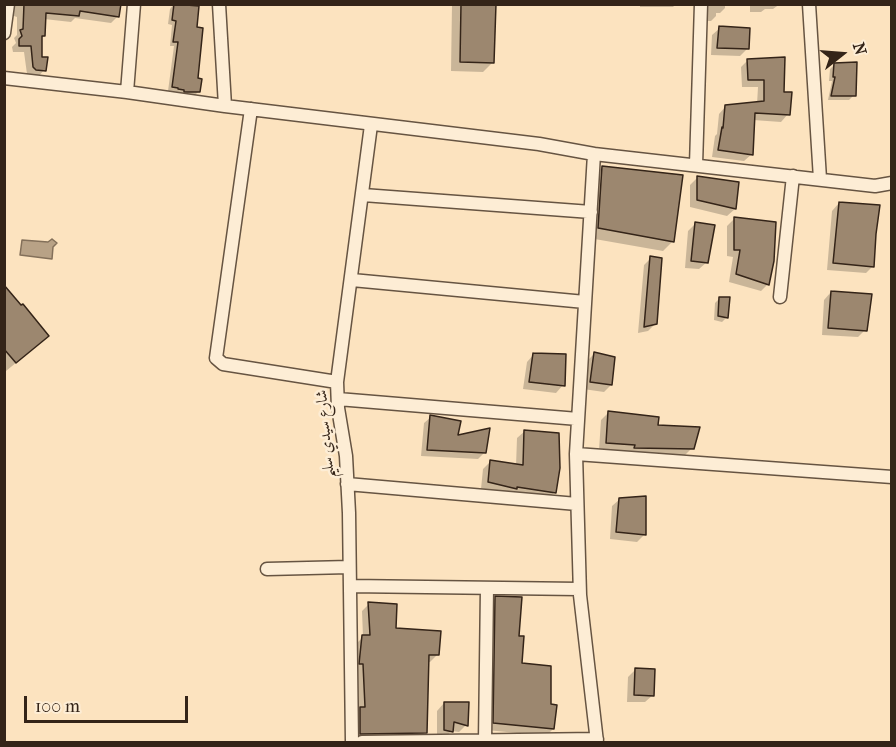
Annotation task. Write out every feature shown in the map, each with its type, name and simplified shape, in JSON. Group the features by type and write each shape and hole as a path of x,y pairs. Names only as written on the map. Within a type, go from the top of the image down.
{"street":[{"path":"4,33 8,4"},
{"path":"127,92 134,4"},
{"path":"219,4 225,106"},
{"path":"696,165 701,4"},
{"path":"809,4 820,179"},
{"path":"4,78 539,144 594,154 875,186 891,183"},
{"path":"251,109 216,358 223,364 337,382"},
{"name":"شارع سيدي سليم","path":"352,742 347,484 337,382 371,124"},
{"path":"362,742 597,741 579,588 576,454 594,154"},
{"path":"780,297 793,176"},
{"path":"363,195 591,212"},
{"path":"352,280 585,302"},
{"path":"338,399 578,419"},
{"path":"576,454 891,477"},
{"path":"347,484 577,504"},
{"path":"267,568 349,567"},
{"path":"350,586 579,588"},
{"path":"485,741 487,588"}],"shaded area":[{"path":"52,239 57,243 53,247 52,259 20,255 22,240 48,242"}],"building":[{"path":"24,4 121,4 119,17 80,11 79,16 46,13 45,36 42,36 42,57 48,57 46,71 36,70 33,67 31,46 19,46 19,39 22,36 20,30 23,29"},
{"path":"174,4 199,6 197,27 203,28 198,78 202,79 200,92 184,92 184,90 172,87 178,42 173,42 176,21 172,20"},
{"path":"461,4 496,4 494,63 460,62"},
{"path":"719,26 750,28 749,49 717,48"},
{"path":"785,57 784,92 792,92 790,115 755,113 753,155 718,150 725,105 764,101 764,80 748,80 747,59"},
{"path":"857,62 856,96 831,96 835,77 833,77 834,63"},
{"path":"602,166 683,175 674,242 598,228"},
{"path":"697,176 739,182 736,209 697,200"},
{"path":"839,202 880,205 874,267 833,263"},
{"path":"734,217 776,222 774,261 769,285 736,274 740,250 734,250"},
{"path":"695,222 715,225 708,263 691,261"},
{"path":"650,256 662,258 657,324 644,327"},
{"path":"4,285 49,336 16,363 4,349"},
{"path":"831,291 872,294 867,331 828,328"},
{"path":"719,297 730,297 728,318 718,316"},
{"path":"594,352 615,357 612,385 590,382"},
{"path":"533,353 566,354 565,386 529,382"},
{"path":"608,411 659,417 658,425 700,427 694,449 634,448 635,445 606,443"},
{"path":"430,415 461,421 458,435 490,428 486,453 427,450"},
{"path":"524,430 559,433 560,468 556,493 517,487 517,489 488,482 490,460 523,465"},
{"path":"646,496 646,535 616,532 619,498"},
{"path":"495,596 522,597 519,636 524,636 522,663 551,666 551,704 557,705 554,729 493,723"},
{"path":"368,602 397,604 396,628 441,631 439,655 429,655 427,733 360,734 360,707 365,707 363,664 359,664 362,635 370,635"},
{"path":"635,668 655,669 654,696 634,695"},
{"path":"444,702 469,702 468,726 454,722 453,732 444,730"}]}
